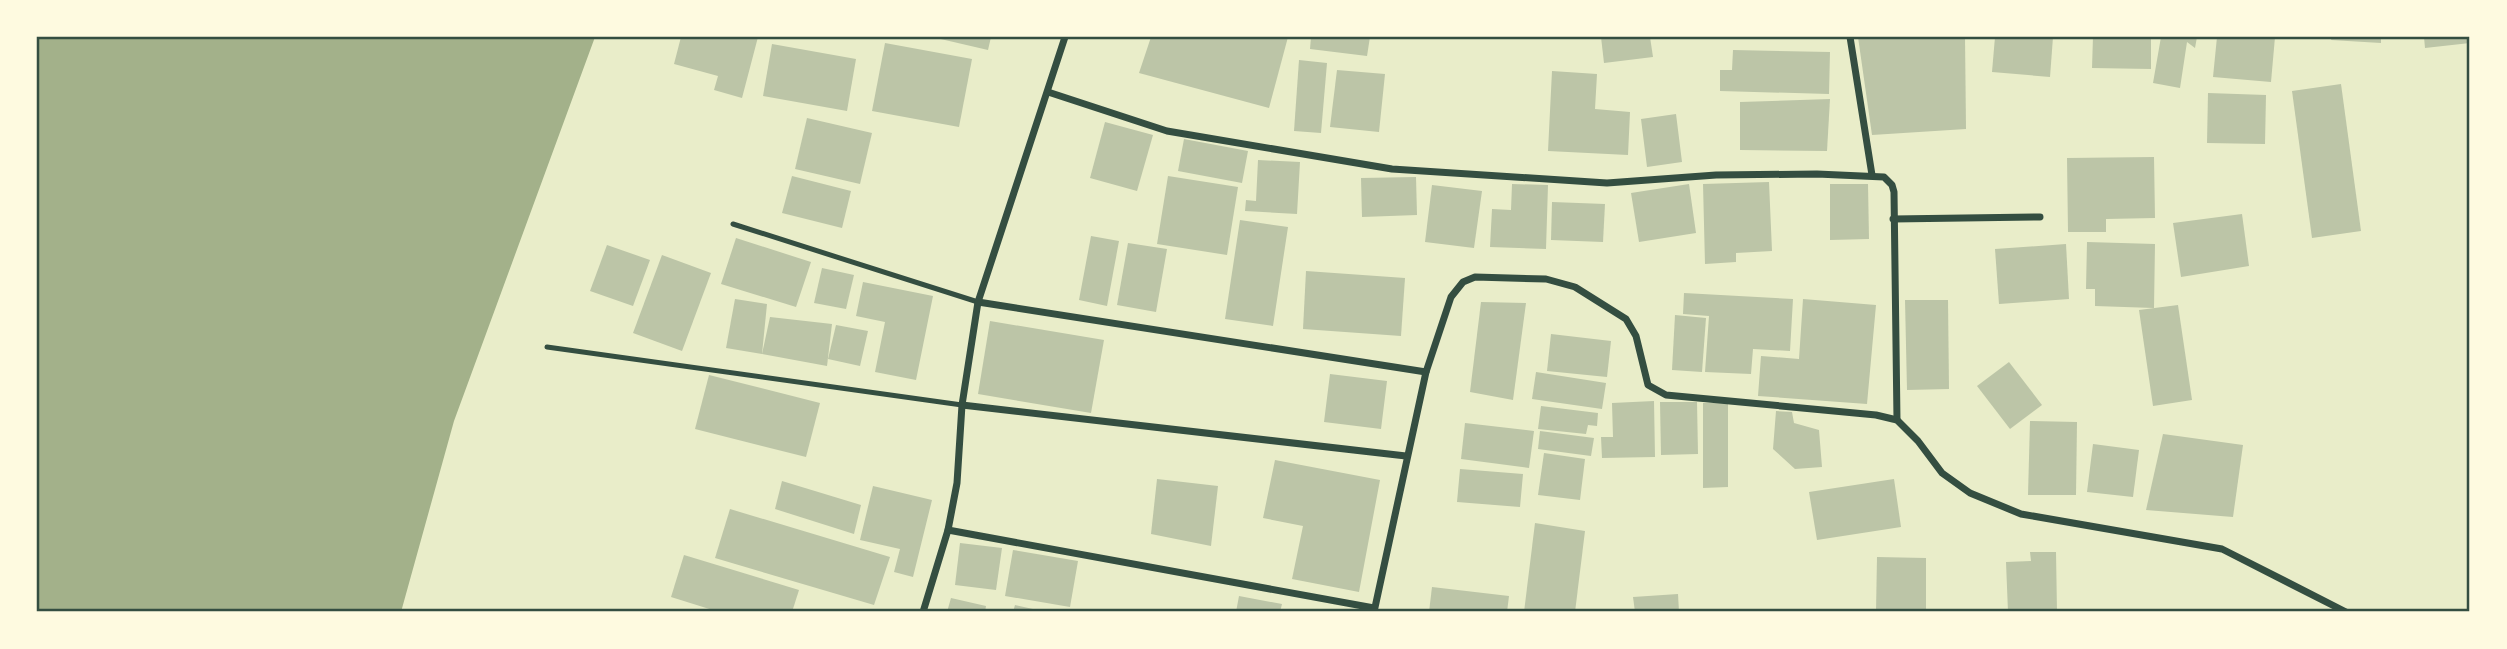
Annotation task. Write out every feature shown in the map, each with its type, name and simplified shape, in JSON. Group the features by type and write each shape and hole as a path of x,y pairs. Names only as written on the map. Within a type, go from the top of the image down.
{"street":[{"path":"923,612 948,530 957,483 962,405 978,302 1065,37"},
{"path":"1850,37 1872,175"},
{"path":"1048,92 1167,131 1392,169 1607,183 1716,175 1884,177 1892,185 1894,192 1898,420"},
{"path":"1893,219 2040,217"},
{"path":"948,530 1374,610 1426,372 1451,297 1463,282 1475,277 1546,279 1575,287 1626,319 1636,336 1648,385 1666,395 1875,415 1898,420 1942,473 1970,493 2021,514 2222,549 2346,612"},
{"path":"978,302 1426,372"},
{"path":"962,405 1406,456"}],"lane":[{"path":"733,224 978,302"},
{"path":"547,347 962,405"}],"shaded area":[{"path":"37,37 595,37 454,421 401,612 37,612"}],"building":[{"path":"681,37 758,37 742,98 714,90 718,76 674,64"},
{"path":"932,37 991,37 988,50"},
{"path":"1151,37 1288,37 1269,108 1139,73"},
{"path":"1311,37 1370,37 1367,56 1310,49"},
{"path":"1601,37 1650,37 1653,57 1604,63"},
{"path":"1858,37 1965,37 1966,129 1872,135"},
{"path":"1995,37 2053,37 2050,77 1992,72"},
{"path":"2093,37 2151,37 2151,69 2092,68"},
{"path":"2161,37 2197,37 2195,48 2187,42 2180,88 2153,83"},
{"path":"2217,37 2275,37 2271,82 2213,77"},
{"path":"2332,37 2381,37 2381,43 2331,40"},
{"path":"2424,37 2470,37 2470,43 2425,48"},
{"path":"885,43 972,59 959,127 872,111"},
{"path":"772,44 856,59 847,111 763,96"},
{"path":"1733,50 1830,52 1829,94 1720,91 1720,70 1732,70"},
{"path":"1299,60 1327,63 1321,133 1294,131"},
{"path":"1337,70 1385,74 1379,132 1330,127"},
{"path":"1552,71 1597,74 1595,109 1630,112 1628,155 1548,151"},
{"path":"2341,84 2361,231 2312,238 2292,91"},
{"path":"2208,93 2266,95 2265,144 2207,143"},
{"path":"1830,99 1827,151 1740,150 1740,102"},
{"path":"1676,114 1682,162 1647,167 1641,119"},
{"path":"807,118 872,133 860,184 795,169"},
{"path":"1105,122 1153,135 1137,191 1090,178"},
{"path":"1184,139 1248,151 1242,183 1178,171"},
{"path":"2154,157 2155,218 2106,219 2106,232 2068,232 2067,158"},
{"path":"1258,160 1300,162 1297,214 1245,211 1246,200 1256,201"},
{"path":"792,176 851,191 842,228 782,213"},
{"path":"1168,176 1238,187 1227,255 1157,244"},
{"path":"1416,177 1417,215 1362,217 1361,178"},
{"path":"1769,182 1772,251 1736,253 1736,262 1705,264 1703,184"},
{"path":"1512,184 1548,185 1546,249 1490,247 1492,209 1511,210"},
{"path":"1689,184 1696,233 1639,242 1631,193"},
{"path":"1830,184 1868,184 1869,239 1830,240"},
{"path":"1432,185 1482,191 1474,248 1425,242"},
{"path":"1552,202 1605,204 1603,242 1551,240"},
{"path":"2242,214 2249,266 2181,277 2173,223"},
{"path":"1240,220 1288,227 1273,326 1225,319"},
{"path":"1091,236 1119,241 1107,306 1079,300"},
{"path":"736,238 811,262 796,307 721,284"},
{"path":"2087,242 2155,244 2154,308 2095,306 2095,289 2086,289"},
{"path":"1128,243 1167,249 1156,312 1117,305"},
{"path":"2066,244 2069,299 1999,304 1995,249"},
{"path":"607,245 650,260 633,306 590,291"},
{"path":"662,255 711,273 682,351 633,333"},
{"path":"822,268 854,275 846,309 814,303"},
{"path":"1306,271 1405,278 1401,336 1303,329"},
{"path":"863,282 933,296 916,380 875,372 885,322 856,316"},
{"path":"1684,293 1793,299 1790,351 1753,349 1751,374 1705,372 1709,316 1683,314"},
{"path":"735,299 767,304 762,354 726,348"},
{"path":"1803,299 1876,305 1867,404 1758,396 1761,356 1799,359"},
{"path":"1905,300 1948,300 1949,389 1907,390"},
{"path":"1481,302 1526,303 1513,400 1470,392"},
{"path":"2178,305 2192,400 2153,406 2139,310"},
{"path":"1675,315 1706,318 1702,372 1672,370"},
{"path":"770,317 832,324 827,366 762,354"},
{"path":"990,321 1104,340 1091,413 978,394"},
{"path":"836,325 868,331 860,366 828,359"},
{"path":"1551,334 1611,341 1607,377 1547,371"},
{"path":"2009,362 2042,405 2010,429 1977,386"},
{"path":"1536,372 1606,383 1602,409 1532,399"},
{"path":"1330,374 1387,381 1381,429 1324,422"},
{"path":"709,375 820,403 806,457 695,429"},
{"path":"1654,401 1655,457 1602,458 1601,437 1613,437 1612,403"},
{"path":"1660,402 1697,402 1698,454 1661,455"},
{"path":"1703,403 1728,403 1728,487 1703,488"},
{"path":"1541,406 1598,413 1597,426 1588,425 1586,434 1538,429"},
{"path":"1776,411 1792,412 1794,423 1819,430 1822,467 1795,469 1773,449"},
{"path":"2030,421 2077,422 2076,495 2028,495"},
{"path":"1465,423 1534,431 1529,468 1461,459"},
{"path":"1540,431 1594,438 1591,456 1538,449"},
{"path":"2163,434 2243,445 2233,517 2146,510"},
{"path":"2093,444 2139,450 2133,497 2087,492"},
{"path":"1544,453 1585,459 1580,500 1538,495"},
{"path":"1275,460 1380,480 1359,592 1292,579 1303,526 1263,518"},
{"path":"1460,469 1523,474 1520,507 1457,502"},
{"path":"1157,479 1218,486 1211,546 1151,534"},
{"path":"1894,479 1901,527 1817,540 1809,492"},
{"path":"782,481 861,505 854,534 775,509"},
{"path":"873,486 932,500 913,577 894,572 900,549 860,540"},
{"path":"730,509 890,557 874,605 715,558"},
{"path":"1535,523 1585,531 1575,612 1524,612"},
{"path":"960,543 1002,548 996,590 955,585"},
{"path":"1013,550 1078,561 1070,607 1005,596"},
{"path":"2030,552 2056,552 2057,612 2008,612 2006,562 2031,561"},
{"path":"684,555 799,590 792,612 719,612 671,597"},
{"path":"1877,557 1926,558 1926,612 1876,612"},
{"path":"1432,587 1509,596 1507,612 1429,612"},
{"path":"1678,594 1679,612 1635,612 1633,597"},
{"path":"1239,596 1282,604 1280,612 1236,612"},
{"path":"951,598 986,606 985,612 947,612"},
{"path":"1015,605 1042,611 1042,612 1013,612"}]}
